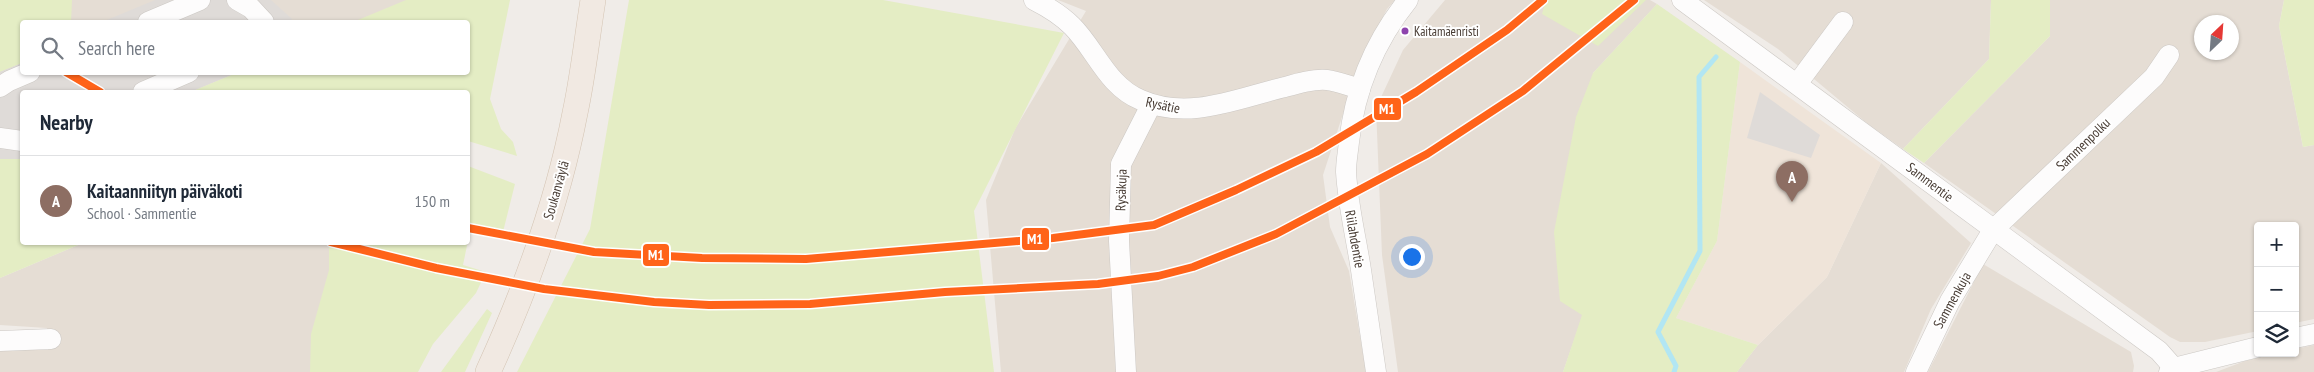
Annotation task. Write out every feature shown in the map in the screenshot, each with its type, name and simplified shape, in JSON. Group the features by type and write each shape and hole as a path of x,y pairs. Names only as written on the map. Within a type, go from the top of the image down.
{"main road":[{"name":"Soukanväylä","path":"488,372 529,275 560,180 576,113 593,0"}],"street":[{"path":"153,20 200,0"},
{"path":"237,0 251,8 262,20"},
{"name":"Rysätie","path":"1034,0 1052,9 1072,26 1102,68 1117,84 1138,100 1151,104 1185,110 1218,105 1308,81 1327,80 1360,89"},
{"name":"Riilahdentie","path":"1376,372 1361,268 1350,218 1346,170 1352,119 1360,89 1374,52 1393,19 1408,0"},
{"name":"Sammentie","path":"1682,0 2158,351 2172,370"},
{"path":"1797,84 1843,22"},
{"name":"Sammenpolku","path":"1993,230 2154,77 2169,55"},
{"path":"0,88 9,81 23,75"},
{"path":"148,90 182,75"},
{"name":"Rysäkuja","path":"1126,372 1120,241 1120,164 1151,104"},
{"path":"0,138 20,141"},
{"name":"Sammenkuja","path":"1916,372 1950,301 1993,230"},
{"path":"2299,337 2314,334"},
{"path":"0,341 22,342 51,339"},
{"path":"2172,370 2254,349"}],"shaded area":[{"path":"0,0 408,0 360,20 20,20 20,75 231,75 195,90 20,90 20,159 0,159"},
{"path":"155,0 271,0 292,19 291,20 107,20"},
{"path":"1058,0 1395,0 1387,9 1361,59 1323,175 1330,227 1349,271 1366,372 1001,372 986,200 1015,129 1086,11"},
{"path":"1445,0 1650,0 1657,4 1593,73 1583,315 1563,372 1398,372 1382,255 1376,108 1403,50"},
{"path":"1704,0 1991,0 1989,59 1903,149 1868,124 1778,49"},
{"path":"2050,0 2284,0 2279,26 2303,147 2314,145 2314,319 2299,322 2299,222 2254,222 2254,332 2205,342 2180,342 2170,337 1924,163 2050,36"},
{"path":"1740,62 1881,163 1827,277 1758,345 1676,318 1717,241"},
{"path":"20,64 20,75 231,75 195,90 20,90 20,159 0,159 0,72"},
{"path":"1760,92 1820,135 1811,158 1747,138"},
{"path":"1881,163 1971,243 1931,309 1904,372 1737,372 1758,345 1827,277"},
{"path":"78,245 347,245 314,372 0,372 0,350 48,350 47,328 0,325 0,278"},
{"path":"1983,264 2131,352 2134,366 2133,372 1928,372"},
{"path":"2314,345 2314,372 2216,372 2261,357 2299,357 2299,348"}],"green space":[{"path":"0,0 72,0 71,20 20,20 20,64 0,72"},
{"path":"406,0 510,0 490,99 501,129 513,142 517,156 470,142 470,90 195,90 231,75 470,75 470,20 358,20"},
{"path":"629,0 883,0 1064,33 974,211 994,372 517,372 590,229"},
{"path":"1546,0 1646,0 1598,46 1542,14"},
{"path":"1991,0 2050,0 2050,36 1924,163 1903,149 1989,59"},
{"path":"2284,0 2314,0 2314,145 2303,147 2279,26"},
{"path":"1657,4 1740,62 1717,241 1676,318 1758,345 1737,372 1563,372 1582,315 1560,301 1554,232 1576,117 1593,73"},
{"path":"0,159 20,159 20,245 78,245 0,278"},
{"path":"470,167 515,184 503,232 491,235 470,231"},
{"path":"329,245 467,245 463,265 486,272 476,293 433,344 418,372 310,372 311,334 329,270"},
{"path":"487,309 492,313 465,372 441,372"}],"waterway":[{"path":"1674,372 1676,366 1658,332 1700,251 1699,77 1716,57"}],"transit line":[{"name":"M1","path":"470,228 594,252 702,258 806,259 1053,238 1154,225 1236,190 1316,152 1416,92 1507,30 1543,0"},
{"name":"M1","path":"343,245 436,268 544,289 654,302 709,305 810,304 945,292 1098,284 1158,276 1193,267 1276,234 1427,154 1523,91 1634,0"},
{"name":"M1","path":"71,75 97,90"}],"place":[{"name":"Kaitamäenristi","path":"1405,31"},
{"name":"Kaitaanniityn päiväkoti","path":"1792,202"}]}
